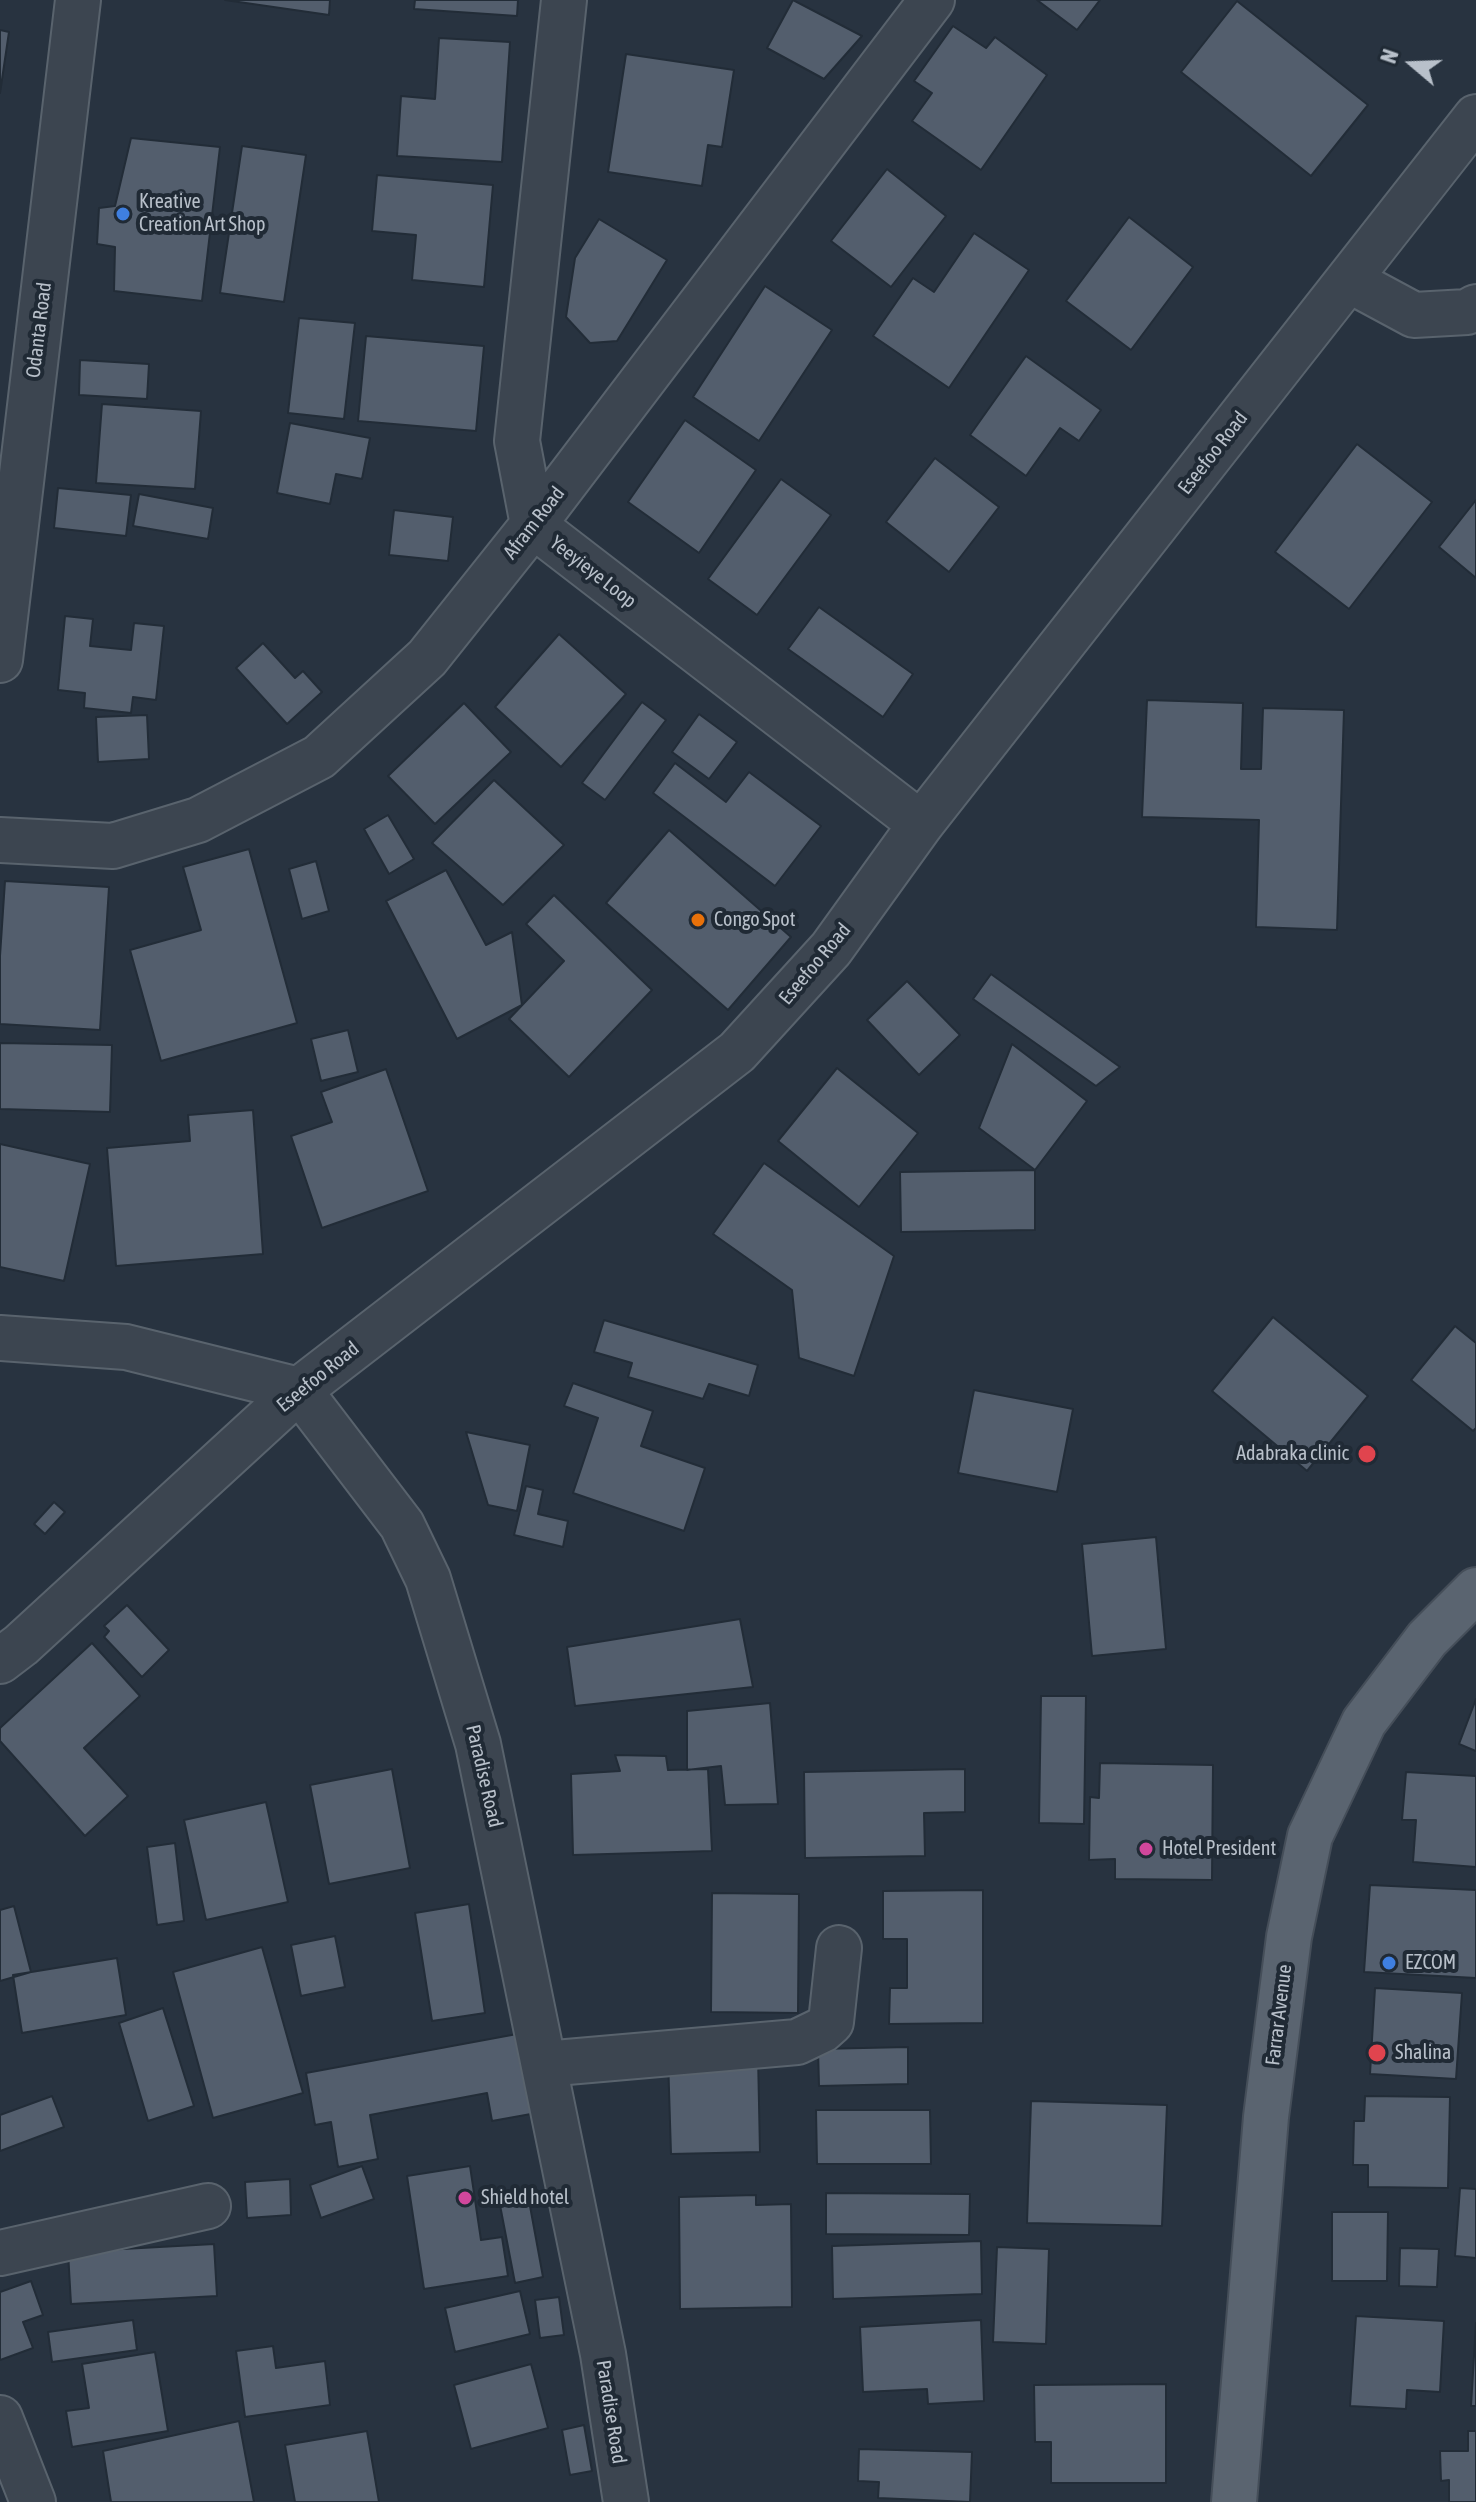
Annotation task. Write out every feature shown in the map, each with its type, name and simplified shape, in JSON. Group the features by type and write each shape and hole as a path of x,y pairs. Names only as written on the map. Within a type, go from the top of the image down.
{"main road":[{"name":"Farrar Avenue","path":"1237,2500 1266,2117 1289,1937 1310,1836 1364,1722 1427,1639 1476,1590"}],"street":[{"name":"Odanta Road","path":"0,660 78,0"},
{"name":"Yeeyieye Loop","path":"564,0 517,441 533,525 921,824"},
{"name":"Afram Road","path":"0,840 113,846 198,820 319,757 427,658 533,525 932,0"},
{"name":"Eseefoo Road","path":"0,1661 299,1390 737,1052 831,949 921,824 1476,117"},
{"path":"1349,280 1414,315 1467,312 1476,307"},
{"path":"0,1338 126,1347 299,1390"},
{"name":"Paradise Road","path":"299,1390 402,1525 428,1579 478,1744 603,2354 626,2502"},
{"path":"544,2064 797,2042 831,2022 839,1948"},
{"path":"0,2253 208,2206"},
{"path":"0,2418 33,2502"}],"building":[{"path":"225,0 330,0 329,15"},
{"path":"415,0 518,0 517,16 414,9"},
{"path":"793,0 862,36 824,79 767,48"},
{"path":"1037,0 1100,0 1077,30"},
{"path":"1237,1 1368,105 1311,176 1181,72"},
{"path":"953,26 986,48 995,37 1047,75 981,170 912,121 932,93 914,81"},
{"path":"0,30 9,32 0,93"},
{"path":"439,38 510,42 502,162 397,156 401,96 435,99"},
{"path":"626,54 734,70 722,147 708,145 702,186 608,172"},
{"path":"131,138 220,147 202,301 114,291 115,247 97,244 99,208 115,206"},
{"path":"242,146 306,155 284,302 220,293"},
{"path":"887,169 946,216 891,287 831,241"},
{"path":"377,175 493,185 484,287 412,280 416,235 372,231"},
{"path":"1129,217 1193,267 1131,350 1066,301"},
{"path":"599,219 667,260 617,341 590,343 566,317 575,258"},
{"path":"974,233 1029,270 949,388 873,336 913,278 934,292"},
{"path":"765,286 832,330 759,441 693,397"},
{"path":"299,318 355,323 344,419 288,413"},
{"path":"366,336 484,346 476,431 358,421"},
{"path":"1026,356 1101,410 1079,441 1060,428 1026,476 970,435"},
{"path":"80,360 149,364 147,399 79,395"},
{"path":"102,404 201,411 195,489 96,483"},
{"path":"685,420 756,470 699,553 628,502"},
{"path":"290,423 370,438 362,479 336,474 330,504 277,493"},
{"path":"1357,444 1432,502 1349,609 1275,552"},
{"path":"935,458 999,507 949,572 886,522"},
{"path":"781,479 831,515 757,615 708,579"},
{"path":"58,488 131,495 126,536 54,528"},
{"path":"139,494 213,508 208,539 133,526"},
{"path":"1476,500 1476,578 1439,547"},
{"path":"394,510 453,517 448,561 389,555"},
{"path":"819,607 913,674 883,717 788,649"},
{"path":"65,616 93,619 90,646 131,650 134,623 164,626 156,700 133,697 131,713 84,708 85,693 58,690"},
{"path":"559,634 626,694 561,767 495,707"},
{"path":"263,643 295,678 303,671 322,692 287,724 236,668"},
{"path":"1147,700 1243,703 1241,769 1261,769 1263,708 1344,710 1337,930 1256,927 1259,820 1142,817"},
{"path":"642,702 666,720 605,800 582,783"},
{"path":"464,703 511,752 435,824 388,776"},
{"path":"699,714 737,742 709,779 672,752"},
{"path":"147,715 149,759 98,762 96,717"},
{"path":"675,763 726,802 749,772 821,826 775,886 653,793"},
{"path":"494,780 564,845 503,905 432,843"},
{"path":"388,815 414,859 389,874 364,829"},
{"name":"Congo Spot","path":"669,830 791,937 728,1010 606,903"},
{"path":"249,849 297,1023 161,1061 130,950 201,930 183,867"},
{"path":"316,861 329,911 302,919 289,869"},
{"path":"446,870 486,945 512,932 522,1005 457,1039 386,901"},
{"path":"5,881 109,887 100,1030 0,1024"},
{"path":"554,895 652,990 569,1077 509,1019 564,961 526,924"},
{"path":"991,974 1120,1067 1096,1086 973,999"},
{"path":"907,981 960,1035 919,1075 867,1020"},
{"path":"348,1030 358,1072 321,1081 311,1039"},
{"path":"0,1043 112,1045 110,1112 0,1109"},
{"path":"1012,1044 1087,1101 1035,1170 979,1128"},
{"path":"837,1068 918,1133 859,1207 778,1141"},
{"path":"386,1069 428,1191 322,1228 291,1136 332,1122 321,1092"},
{"path":"253,1110 263,1254 116,1266 107,1148 190,1141 188,1115"},
{"path":"0,1144 90,1164 64,1281 0,1267"},
{"path":"764,1163 894,1256 854,1376 799,1358 792,1290 713,1234"},
{"path":"1035,1170 1035,1230 901,1232 900,1172"},
{"path":"1273,1317 1368,1396 1307,1471 1212,1391"},
{"path":"604,1320 758,1365 749,1396 709,1384 703,1399 628,1377 632,1363 594,1352"},
{"path":"1455,1326 1476,1343 1476,1428 1473,1431 1411,1380"},
{"path":"573,1383 653,1411 641,1446 705,1468 684,1531 573,1493 598,1418 564,1406"},
{"path":"974,1390 1073,1409 1057,1492 958,1473"},
{"path":"466,1432 530,1445 517,1511 488,1505"},
{"path":"526,1486 543,1490 538,1514 568,1521 563,1547 514,1535"},
{"path":"54,1502 65,1512 45,1534 34,1524"},
{"path":"1156,1537 1166,1649 1092,1656 1082,1544"},
{"path":"127,1605 169,1650 142,1677 104,1637 109,1631 104,1626"},
{"path":"740,1619 753,1687 575,1706 567,1647"},
{"path":"92,1643 140,1696 84,1748 128,1796 85,1836 0,1741 0,1728"},
{"path":"1041,1696 1086,1696 1084,1824 1039,1823"},
{"path":"1476,1699 1476,1751 1459,1744"},
{"path":"770,1703 778,1804 725,1805 721,1766 687,1770 687,1711"},
{"path":"615,1755 666,1756 668,1770 708,1769 712,1851 573,1855 571,1774 620,1771"},
{"path":"1100,1763 1213,1765 1212,1880 1115,1879 1115,1859 1089,1860 1090,1797 1099,1798"},
{"path":"392,1769 410,1868 329,1884 310,1785"},
{"path":"965,1769 965,1812 924,1813 925,1856 805,1858 804,1772"},
{"path":"1406,1772 1476,1776 1476,1867 1413,1862 1416,1820 1402,1820"},
{"path":"266,1802 288,1902 206,1920 184,1820"},
{"path":"175,1843 184,1921 157,1925 147,1847"},
{"path":"1370,1885 1476,1890 1476,1978 1364,1972"},
{"path":"983,1890 983,2023 889,2024 890,1988 907,1988 907,1939 883,1939 883,1891"},
{"path":"712,1893 799,1894 798,2013 711,2012"},
{"path":"469,1904 485,2013 432,2021 415,1913"},
{"path":"14,1906 31,1972 0,1981 0,1910"},
{"path":"335,1936 345,1987 301,1996 291,1945"},
{"path":"262,1947 303,2093 213,2118 173,1972"},
{"path":"117,1958 126,2015 22,2033 13,1975"},
{"path":"1375,1988 1462,1993 1456,2079 1370,2074"},
{"path":"163,2008 194,2106 148,2121 119,2023"},
{"path":"517,2034 531,2114 492,2121 487,2093 370,2115 378,2159 338,2167 331,2122 315,2125 306,2073"},
{"path":"908,2047 908,2084 819,2086 818,2049"},
{"path":"758,2055 760,2152 671,2154 668,2058"},
{"path":"52,2096 64,2127 0,2151 0,2115"},
{"path":"1365,2096 1450,2097 1448,2188 1368,2187 1368,2165 1353,2165 1354,2121 1364,2121"},
{"path":"1031,2101 1167,2105 1162,2226 1027,2223"},
{"path":"816,2110 930,2110 931,2164 817,2164"},
{"path":"362,2166 374,2199 321,2218 310,2185"},
{"path":"470,2166 481,2240 502,2237 508,2276 424,2289 407,2176"},
{"path":"290,2179 291,2215 247,2218 245,2182"},
{"path":"1460,2188 1476,2189 1476,2258 1455,2256"},
{"path":"826,2193 970,2194 969,2235 826,2234"},
{"path":"528,2195 543,2277 515,2283 499,2200"},
{"path":"756,2195 756,2205 791,2204 792,2307 680,2309 679,2197"},
{"path":"1332,2212 1388,2212 1387,2281 1332,2281"},
{"path":"981,2241 982,2294 833,2299 832,2246"},
{"path":"214,2244 217,2296 71,2304 68,2252"},
{"path":"997,2247 1049,2249 1046,2344 993,2342"},
{"path":"1400,2248 1439,2249 1437,2287 1399,2286"},
{"path":"31,2281 43,2315 23,2322 33,2348 0,2360 0,2292"},
{"path":"520,2291 530,2334 455,2352 445,2308"},
{"path":"559,2297 564,2335 540,2338 535,2300"},
{"path":"1356,2316 1444,2321 1440,2392 1407,2390 1406,2409 1350,2406"},
{"path":"133,2320 137,2350 52,2362 48,2332"},
{"path":"981,2320 984,2401 928,2404 927,2389 863,2392 860,2327"},
{"path":"1476,2323 1476,2406 1471,2406"},
{"path":"273,2346 276,2368 325,2361 330,2405 245,2417 236,2351"},
{"path":"155,2352 168,2431 72,2447 66,2411 89,2408 82,2364"},
{"path":"531,2364 548,2428 471,2449 454,2385"},
{"path":"1166,2384 1166,2483 1051,2483 1051,2442 1035,2442 1034,2385"},
{"path":"239,2421 254,2502 111,2502 103,2451"},
{"path":"584,2425 592,2471 570,2475 562,2430"},
{"path":"367,2431 379,2502 295,2502 285,2445"},
{"path":"1468,2431 1476,2431 1476,2502 1449,2502 1449,2480 1441,2481 1440,2451 1468,2451"},
{"path":"859,2449 972,2452 970,2502 878,2498 879,2482 858,2481"}],"place":[{"name":"Kreative Creation Art Shop","path":"123,214"},
{"name":"Congo Spot","path":"698,920"},
{"name":"Adabraka clinic","path":"1367,1454"},
{"name":"Hotel President","path":"1146,1849"},
{"name":"EZCOM","path":"1389,1963"},
{"name":"Shalina","path":"1377,2053"},
{"name":"Shield hotel","path":"465,2198"}]}
